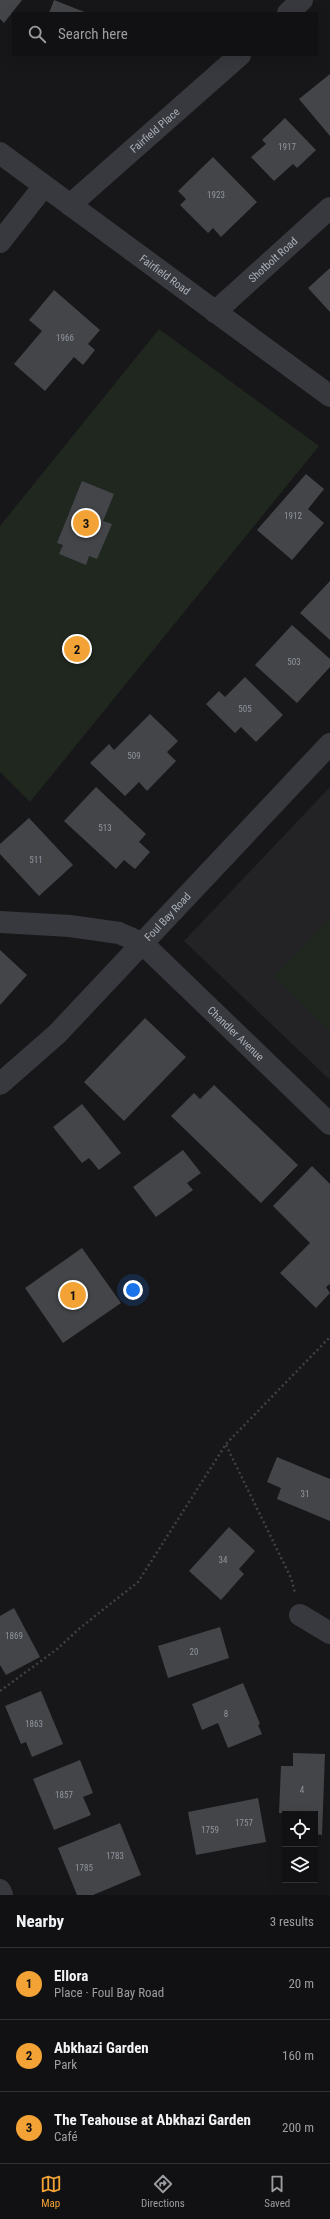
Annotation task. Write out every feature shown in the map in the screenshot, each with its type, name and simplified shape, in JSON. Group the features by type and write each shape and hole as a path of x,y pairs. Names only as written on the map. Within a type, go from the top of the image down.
{"street":[{"path":"289,12 302,0"},
{"name":"Fairfield Place","path":"70,205 239,56"},
{"name":"Fairfield Road","path":"0,153 330,396"},
{"path":"0,242 44,186"},
{"name":"Shotbolt Road","path":"215,312 330,208"},
{"name":"Foul Bay Road","path":"0,1084 57,1034 330,744"},
{"path":"0,922 70,926 119,933 142,943"},
{"name":"Chandler Avenue","path":"142,943 330,1124"},
{"path":"300,1615 330,1633"},
{"path":"0,1890 2,1895"}],"path":[{"path":"0,1691 56,1650 80,1628 138,1582 226,1444 330,1337"},
{"path":"226,1444 291,1578 300,1615"}],"shaded area":[{"path":"159,329 319,446 30,802 0,772 0,526"},
{"path":"330,787 330,1080 184,941"},
{"path":"330,918 330,1031 274,977"}],"building":[{"path":"0,0 22,0 4,23 0,19"},
{"path":"54,0 84,12 49,12"},
{"path":"330,74 330,136 299,99"},
{"path":"285,118 316,150 297,168 293,164 274,181 251,157 266,144 262,140"},
{"path":"213,157 257,202 221,237 213,228 208,233 180,205 186,199 178,191"},
{"path":"330,268 330,312 308,288"},
{"path":"54,290 100,330 88,344 95,350 83,365 74,357 45,391 14,364 42,331 29,320"},
{"path":"306,474 324,489 308,509 324,523 292,560 257,530"},
{"path":"82,481 114,494 103,521 112,524 97,559 89,556 86,565 59,554 63,545 57,543"},
{"path":"330,581 330,640 300,613"},
{"path":"292,625 330,659 330,667 297,703 255,665"},
{"path":"245,677 283,715 256,742 241,727 235,733 206,704 219,691 225,697"},
{"path":"150,714 178,741 167,752 176,761 147,791 139,782 125,796 90,763 109,744 114,750"},
{"path":"96,787 146,834 139,842 150,852 135,869 124,860 116,869 64,821"},
{"path":"29,818 73,865 39,896 0,854 0,844"},
{"path":"0,950 27,975 0,1005"},
{"path":"145,1018 186,1057 124,1121 84,1082"},
{"path":"214,1085 298,1165 261,1203 171,1116 194,1093 200,1099"},
{"path":"82,1104 121,1153 99,1170 89,1158 82,1163 53,1127"},
{"path":"183,1150 201,1173 187,1183 193,1190 156,1217 133,1187"},
{"path":"312,1166 330,1184 330,1284 326,1287 330,1293 316,1308 280,1273 310,1243 273,1206"},
{"path":"82,1248 121,1303 63,1343 25,1288"},
{"path":"277,1457 330,1479 330,1521 277,1499 281,1488 267,1482"},
{"path":"229,1527 255,1551 239,1569 244,1574 221,1600 189,1571"},
{"path":"14,1608 40,1657 6,1675 0,1665 0,1616"},
{"path":"220,1627 229,1658 168,1678 158,1646"},
{"path":"243,1683 260,1724 258,1725 262,1734 228,1748 218,1723 202,1730 192,1704"},
{"path":"41,1691 63,1744 32,1757 26,1742 21,1744 5,1706"},
{"path":"293,1753 325,1754 322,1835 318,1834 318,1811 282,1811 282,1813 279,1813 281,1766 293,1766"},
{"path":"80,1760 93,1793 83,1797 91,1815 54,1830 33,1779"},
{"path":"258,1798 266,1842 196,1855 188,1812"},
{"path":"120,1823 141,1875 93,1895 77,1895 58,1848"}],"place":[{"name":"The Teahouse at Abkhazi Garden","path":"86,523"},
{"name":"Abkhazi Garden","path":"77,649"},
{"name":"Ellora","path":"73,1295"}]}
